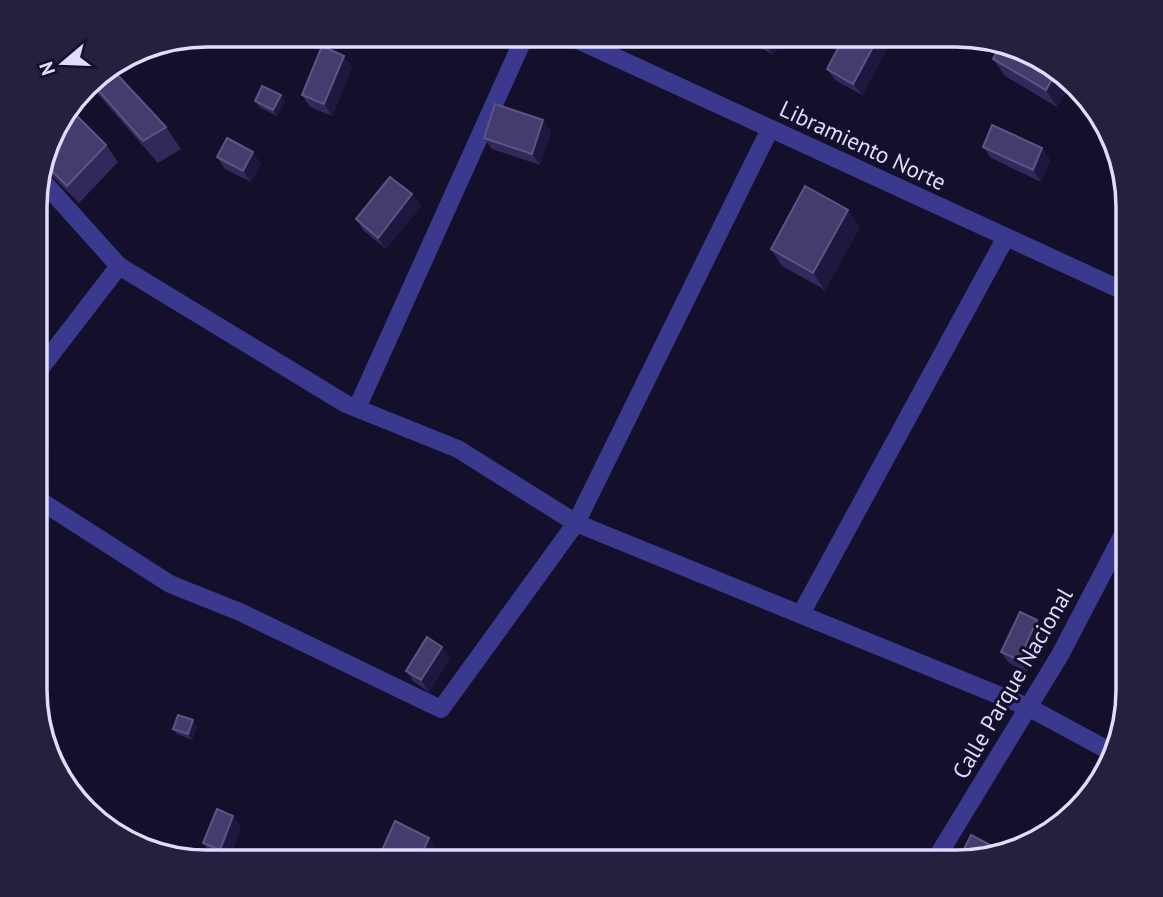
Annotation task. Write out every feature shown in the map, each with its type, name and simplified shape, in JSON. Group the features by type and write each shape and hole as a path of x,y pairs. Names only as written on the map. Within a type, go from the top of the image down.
{"street":[{"path":"357,408 519,48"},
{"name":"Libramiento Norte","path":"595,48 1116,287"},
{"path":"48,505 170,584 240,612 441,709 576,523 770,130"},
{"path":"49,188 119,266 357,408 458,449 576,523 1028,708 1105,749"},
{"path":"801,614 1006,237"},
{"path":"47,359 119,266"},
{"name":"Calle Parque Nacional","path":"941,850 1060,655 1115,549"}],"building":[{"path":"321,48 344,56 324,104 302,95"},
{"path":"838,48 872,48 853,84 827,69"},
{"path":"997,53 1017,59 1052,80 1046,90 993,59"},
{"path":"118,75 166,127 143,141 98,91"},
{"path":"262,86 281,95 273,110 255,101"},
{"path":"495,104 543,120 532,154 484,138"},
{"path":"77,116 106,145 67,186 52,171 59,146"},
{"path":"992,125 1042,148 1033,170 983,147"},
{"path":"227,138 253,152 243,171 217,157"},
{"path":"390,177 412,194 378,238 356,219"},
{"path":"805,186 848,210 813,273 771,249"},
{"path":"1020,612 1037,620 1019,660 1001,652"},
{"path":"427,637 442,647 421,680 406,671"},
{"path":"178,715 193,720 188,734 173,729"},
{"path":"217,809 233,816 220,849 203,843"},
{"path":"395,821 429,838 424,849 382,849"},
{"path":"971,835 990,845 987,847 964,849"}]}
